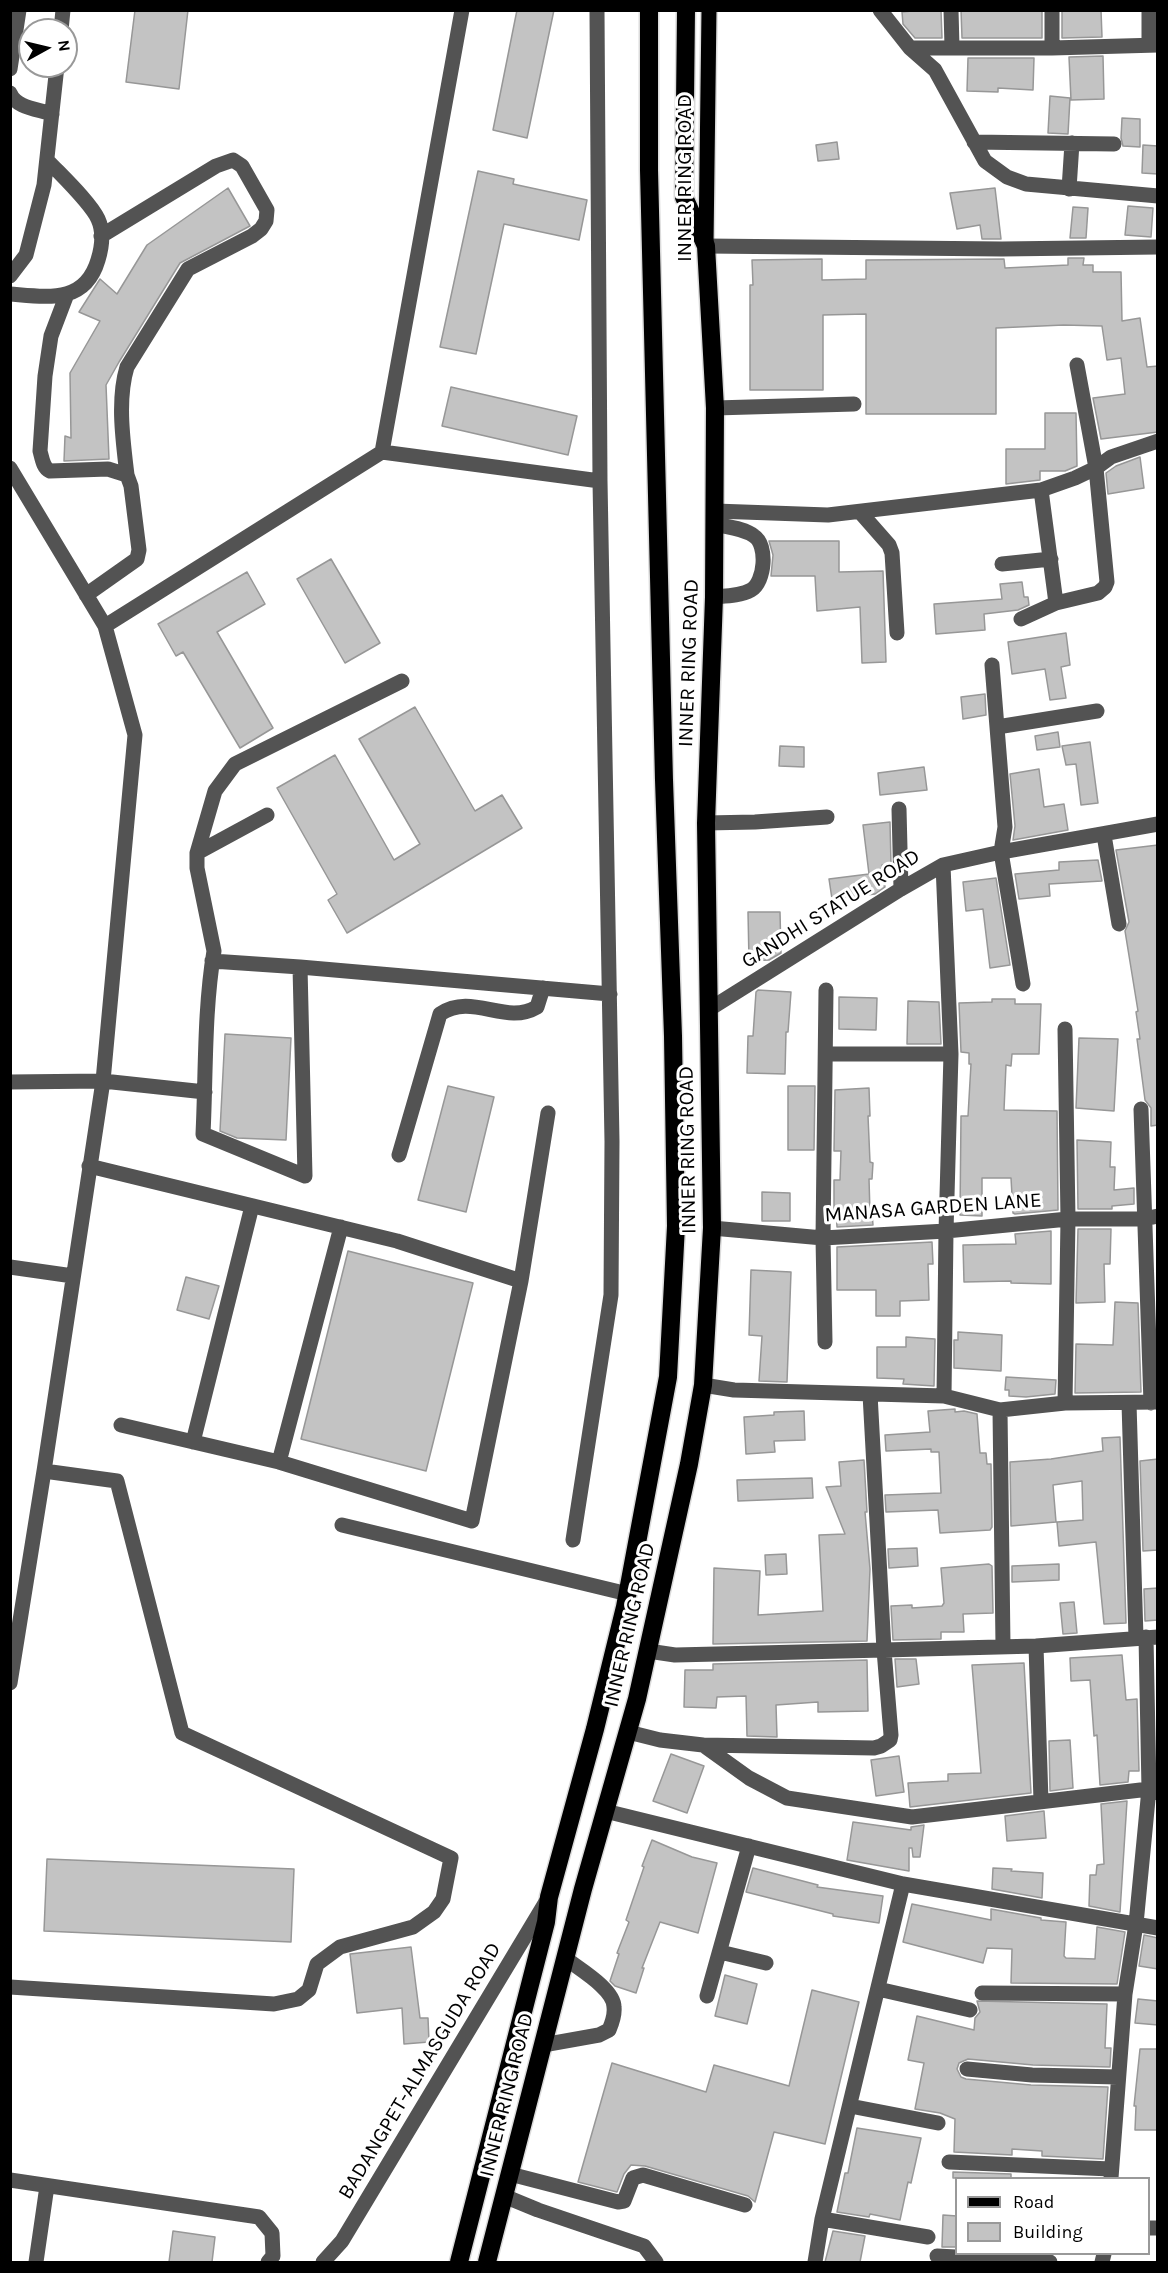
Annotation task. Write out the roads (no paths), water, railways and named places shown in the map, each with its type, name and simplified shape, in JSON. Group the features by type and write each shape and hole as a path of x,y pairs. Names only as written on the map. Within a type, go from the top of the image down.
{"highway":[{"name":"INNER RING ROAD","path":"459,2262 546,1922 549,1897 595,1729 628,1594 668,1377 676,1226 673,1036 664,780 649,170 649,10"},
{"path":"686,10 684,197 706,246"},
{"name":"INNER RING ROAD","path":"487,2262 565,1958 628,1732 648,1651 689,1464 703,1385 712,1228 706,823 715,518 715,408 706,246"}],"main road":[{"name":"INNER RING ROAD","path":"706,246 709,10"}],"street":[{"path":"10,69 20,10"},
{"path":"382,452 462,10"},
{"path":"573,1540 611,1294 610,994 600,481 597,10"},
{"path":"880,10 910,48 935,70 985,161 1007,177 1026,184 1158,196"},
{"path":"951,10 952,47"},
{"path":"1052,10 1052,48"},
{"path":"910,48 1153,45 1149,10"},
{"path":"10,276 26,255 44,184 56,78"},
{"path":"11,96 21,105 52,114"},
{"path":"974,142 1114,144"},
{"path":"1069,189 1072,143"},
{"path":"10,294 43,296 67,294 82,288 96,268 103,246 99,220 47,160"},
{"path":"86,595 137,559 139,550 131,486 127,475 123,379 127,367 188,269 252,236 261,229 266,221 267,210 242,166 233,160 216,166 101,236"},
{"path":"706,246 1002,249 1158,247"},
{"path":"67,294 51,336 45,376 40,451 43,462 46,470 50,471 108,469 127,475"},
{"path":"1021,619 1056,603 1098,593 1107,582 1096,468 1077,365"},
{"path":"715,408 854,404"},
{"path":"715,518 828,515 1041,490 1096,468 1111,457 1158,441"},
{"path":"105,626 382,452 600,481"},
{"path":"10,468 105,626 135,735 103,1081 10,1683"},
{"path":"1041,490 1056,603"},
{"path":"860,512 889,545 892,553 897,633"},
{"path":"714,597 742,594 753,589 759,582 762,554 760,541 753,535 715,518"},
{"path":"1002,564 1050,560"},
{"path":"992,666 1005,827 1001,852 1023,984"},
{"path":"300,967 305,1176 203,1134 208,989 214,951 197,868 198,853 215,791 235,764 402,681"},
{"path":"997,727 1097,711"},
{"path":"899,809 901,889"},
{"path":"198,853 267,815"},
{"path":"706,823 746,823 827,817"},
{"name":"GANDHI STATUE ROAD","path":"708,1010 943,865 1001,852 1158,824"},
{"path":"1104,835 1119,924"},
{"path":"943,865 951,1054 944,1396"},
{"path":"212,961 610,994"},
{"path":"399,1155 440,1014 448,1009 476,1005 493,1011 522,1013 537,1007 543,988"},
{"path":"825,1342 823,1238 826,990"},
{"path":"1065,1029 1068,1219 1065,1403"},
{"path":"826,1054 951,1054"},
{"path":"10,1082 103,1081 205,1092"},
{"path":"703,1385 734,1390 944,1396 1000,1410 1065,1403 1154,1403 1149,1302 1151,1218 1141,1109"},
{"path":"121,1425 279,1462 472,1521 521,1281 548,1113"},
{"path":"89,1166 397,1241 521,1281"},
{"path":"193,1442 252,1206"},
{"name":"MANASA GARDEN LANE","path":"712,1228 823,1238 946,1231 1068,1219 1151,1218"},
{"path":"279,1462 341,1227"},
{"path":"10,1267 73,1276"},
{"path":"628,1732 660,1740 703,1745 874,1748 890,1740 870,1394"},
{"path":"949,2162 1111,2174 1125,1994 1153,1791 1146,1637 1129,1403"},
{"path":"1000,1410 1003,1646"},
{"path":"10,1988 274,2004 298,1999 309,1990 317,1964 339,1947 413,1927 434,1912 443,1899 452,1858 182,1733 117,1482 44,1471"},
{"path":"342,1525 628,1594"},
{"path":"648,1651 675,1655 1036,1646 1146,1637"},
{"path":"1036,1646 1041,1802"},
{"path":"703,1745 749,1778 787,1798 912,1817 1153,1791"},
{"path":"605,1811 903,1884 1158,1928"},
{"path":"707,1996 749,1846"},
{"path":"815,2262 822,2219 903,1884"},
{"name":"BADANGPET-ALMASGUDA ROAD","path":"323,2262 342,2241 549,1897"},
{"path":"720,1952 766,1963"},
{"path":"543,2045 599,2035 609,2031 613,2019 613,1999 606,1989 565,1958"},
{"path":"878,1989 970,2010"},
{"path":"982,1993 1125,1994"},
{"path":"967,2069 1032,2075 1118,2077"},
{"path":"850,2106 938,2123"},
{"path":"510,2174 618,2202 624,2201 633,2178 637,2175 644,2175 745,2205"},
{"path":"10,2180 259,2217 272,2233 273,2256 267,2262"},
{"path":"36,2262 47,2186"},
{"path":"504,2196 644,2246 656,2262"},
{"path":"822,2219 928,2236"},
{"path":"937,2256 1050,2262"}]}
